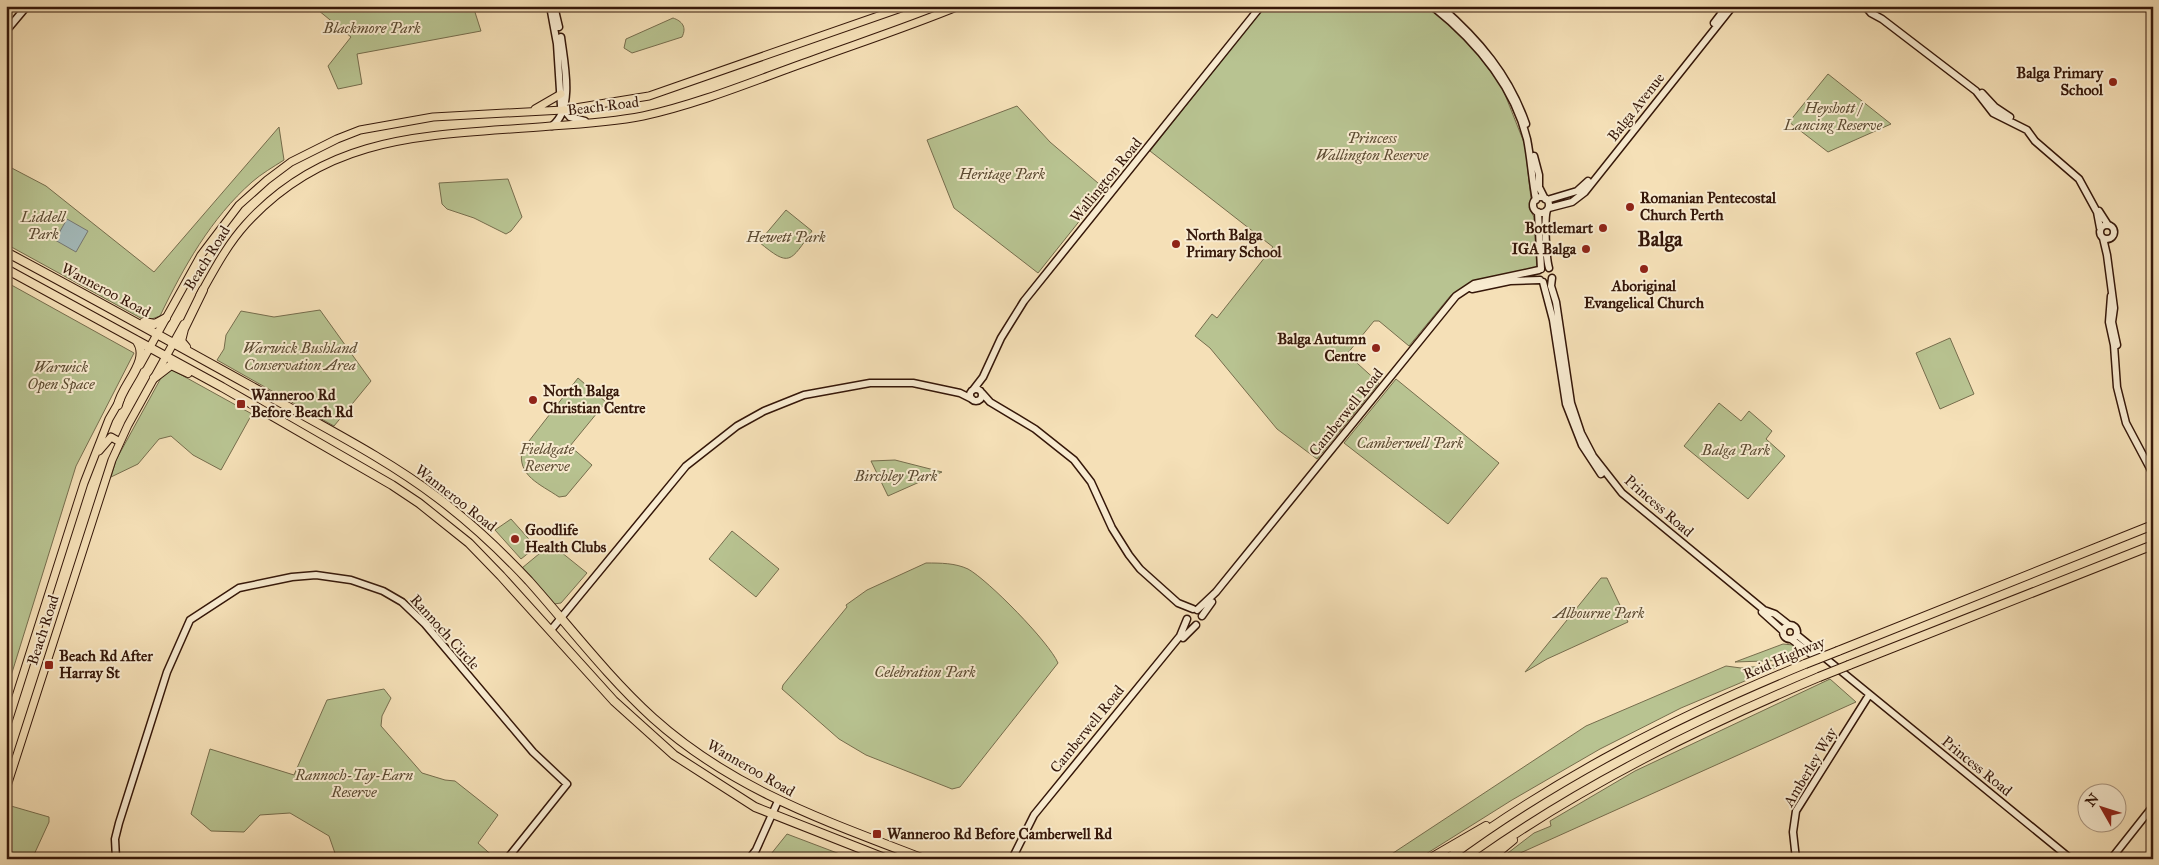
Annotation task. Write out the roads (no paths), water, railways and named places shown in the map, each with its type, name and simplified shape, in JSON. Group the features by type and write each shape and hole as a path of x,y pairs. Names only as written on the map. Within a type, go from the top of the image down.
{"highway":[{"name":"Wanneroo Road","path":"6,252 174,342 380,459 426,490 485,537 528,581 626,691 654,718 718,767 778,801 924,859"},
{"name":"Wanneroo Road","path":"6,269 222,387 392,485 419,503 478,552 610,696 652,736 712,781 773,815 887,859"},
{"path":"189,351 181,341 184,329 203,290"},
{"path":"79,291 149,324 166,318"},
{"path":"118,405 119,396 141,358 142,350 135,339"},
{"path":"154,378 171,366 222,387"},
{"name":"Reid Highway","path":"1447,859 1521,807 1631,744 1691,714 1805,664 2153,525"},
{"name":"Reid Highway","path":"1478,859 1548,813 1696,730 1819,677 2153,545"},
{"path":"1429,859 1521,807"},
{"path":"1490,859 1548,813"}],"main road":[{"name":"Beach Road","path":"6,728 90,466 118,405 201,255 217,231 253,191 292,162 360,130 433,117 533,110 563,110 649,96 907,6"},
{"name":"Beach Road","path":"6,789 102,491 120,442 228,247 261,209 303,176 341,156 373,145 412,138 598,123 648,115 689,104 959,6"},
{"path":"533,110 560,94"},
{"path":"90,466 108,438 114,437 120,442"}],"street":[{"path":"6,25 22,6"},
{"path":"6,31 27,6"},
{"path":"550,6 557,44 560,94 563,110 574,120 598,123"},
{"path":"552,126 559,120 567,101 561,41 554,6"},
{"name":"Wallington Road","path":"972,391 983,377 1001,338 1024,301 1261,6"},
{"path":"1432,6 1470,40 1490,63 1508,90 1528,135 1536,200 1534,207 1538,212 1541,281 1547,282 1552,278 1553,273 1549,268 1546,258 1548,245 1545,226 1547,204 1539,187 1539,175 1521,108 1505,77 1473,36 1440,6"},
{"name":"Balga Avenue","path":"1547,204 1577,191 1588,182 1727,6"},
{"name":"Balga Avenue","path":"1547,204 1572,202 1585,192 1733,6"},
{"path":"1865,6 1871,14 1882,19 1940,62 1989,99 1995,107 2029,128 2038,140 2073,168 2090,191 2108,225 2114,231 2106,239"},
{"path":"1869,6 1928,50 1940,62"},
{"path":"1976,91 1993,112 2026,130 2035,141 2079,179 2097,212 2100,234 2106,239 2111,296 2109,322 2117,362 2120,396 2126,423 2153,474"},
{"path":"1536,200 1547,204"},
{"path":"1538,212 1547,204"},
{"path":"2100,228 2108,225"},
{"path":"1540,269 1549,268"},
{"name":"Camberwell Road","path":"1195,610 1216,592 1456,296 1474,284 1540,269"},
{"name":"Princess Road","path":"1552,278 1551,286 1556,302 1570,403 1587,445 1598,463 1622,493 1644,512 1764,610 1775,614 1782,622 1795,627 1794,637"},
{"name":"Camberwell Road","path":"1202,616 1458,299 1476,288 1510,281 1541,281"},
{"name":"Princess Road","path":"1541,281 1553,320 1566,404 1577,435 1594,465 1619,496 1783,631 1785,637 1794,637 2072,859"},
{"name":"Wallington Road","path":"979,401 983,377"},
{"path":"551,630 686,466 736,426 764,411 804,395 846,386 914,383 960,393 979,401 990,402"},
{"path":"972,391 972,399"},
{"path":"960,393 982,392 990,402 1035,429 1074,460 1091,482 1112,528 1140,569 1178,603 1195,610 1202,616 1201,621 1196,625 1189,623 1178,603"},
{"name":"Rannoch Circle","path":"116,859 115,839 118,823 168,672 190,620 240,588 256,583 316,575 366,585 402,602 425,624 532,752 568,784 507,859"},
{"path":"1186,618 1189,611 1195,610"},
{"name":"Camberwell Road","path":"1012,859 1034,815 1180,636 1186,618"},
{"name":"Camberwell Road","path":"1017,859 1037,818 1190,629 1196,625"},
{"path":"1783,631 1789,625"},
{"name":"Princess Road","path":"1870,698 2066,859"},
{"name":"Amberley Way","path":"1796,859 1793,832 1796,811 1870,698"},
{"path":"748,859 756,850 778,801"},
{"path":"2111,859 2153,806"},
{"path":"2117,859 2153,811"}],"water":[{"path":"67,219 88,231 76,252 55,240"}],"place":[{"name":"Balga Primary School","path":"2113,82"},
{"name":"Romanian Pentecostal Church Perth","path":"1630,207"},
{"name":"Bottlemart","path":"1603,228"},
{"name":"North Balga Primary School","path":"1176,244"},
{"name":"IGA Balga","path":"1586,249"},
{"name":"Aboriginal Evangelical Church","path":"1644,269"},
{"name":"Balga Autumn Centre","path":"1376,348"},
{"name":"North Balga Christian Centre","path":"533,400"},
{"name":"Wanneroo Rd Before Beach Rd","path":"241,404"},
{"name":"Goodlife Health Clubs","path":"515,539"},
{"name":"Beach Rd After Harray St","path":"49,665"},
{"name":"Wanneroo Rd Before Camberwell Rd","path":"877,834"}],"district":[{"name":"Balga","path":"1660,239"}],"park label":[{"name":"Blackmore Park","path":"372,28"},
{"name":"Heyshott / Lancing Reserve","path":"1833,116"},
{"name":"Princess Wallington Reserve","path":"1372,146"},
{"name":"Heritage Park","path":"1002,174"},
{"name":"Liddell Park","path":"43,226"},
{"name":"Hewett Park","path":"786,237"},
{"name":"Warwick Bushland Conservation Area","path":"300,356"},
{"name":"Warwick Open Space","path":"61,376"},
{"name":"Camberwell Park","path":"1410,443"},
{"name":"Balga Park","path":"1736,450"},
{"name":"Fieldgate Reserve","path":"547,458"},
{"name":"Birchley Park","path":"896,476"},
{"name":"Albourne Park","path":"1599,613"},
{"name":"Celebration Park","path":"925,672"},
{"name":"Rannoch-Tay-Earn Reserve","path":"354,784"}]}
